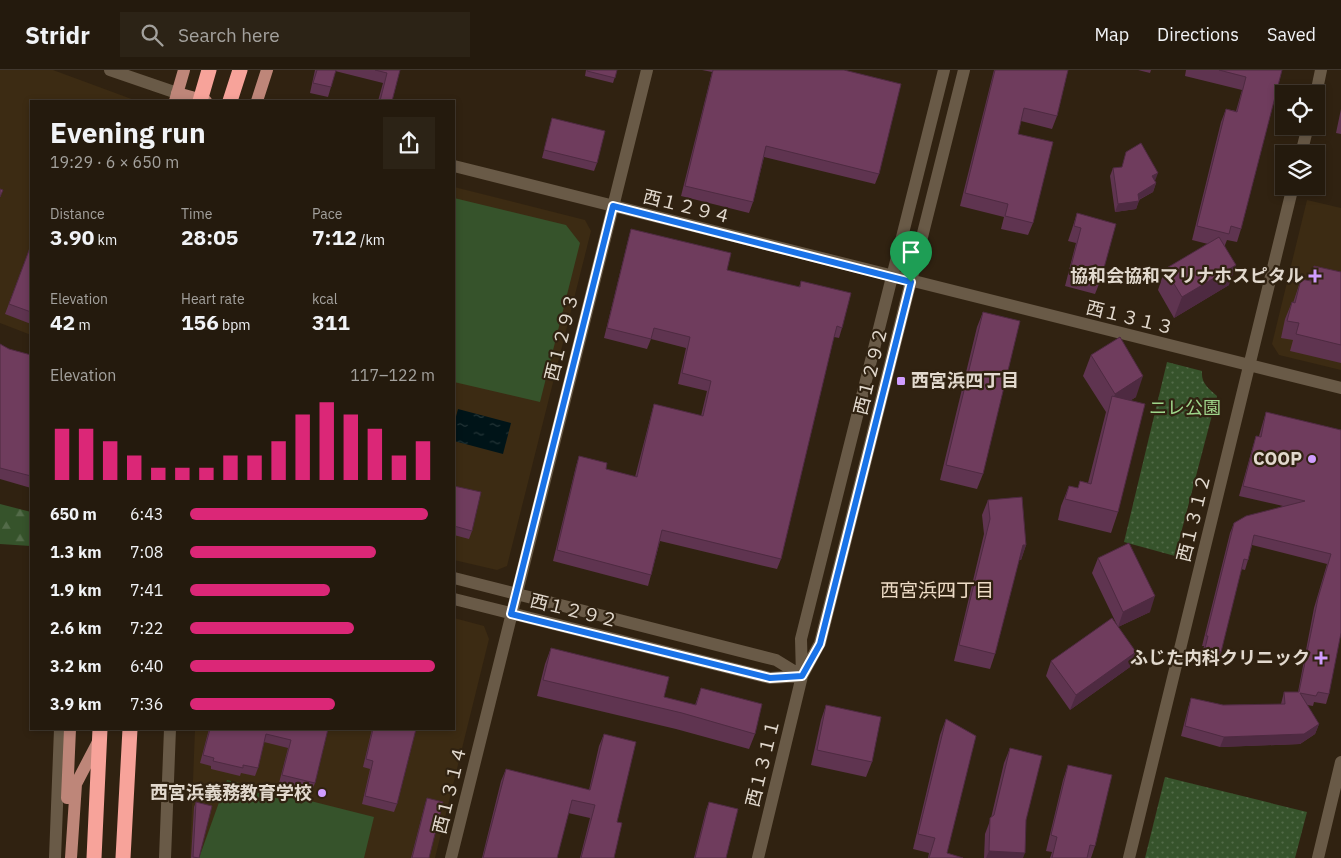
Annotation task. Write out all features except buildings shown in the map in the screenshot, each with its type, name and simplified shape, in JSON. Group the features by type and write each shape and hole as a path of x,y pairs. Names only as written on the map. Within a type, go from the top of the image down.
{"highway":[{"path":"200,100 209,70"},
{"path":"230,100 240,70"},
{"path":"94,858 100,730"},
{"path":"124,858 130,730"}],"main road":[{"path":"184,70 176,97 198,100"},
{"path":"257,100 268,70"},
{"path":"64,858 70,730"},
{"path":"71,858 76,784 104,730"}],"street":[{"path":"110,70 176,97"},
{"name":"西１２９３","path":"511,614 647,70"},
{"name":"西１２９２","path":"802,676 800,639 944,70"},
{"name":"西１２９２","path":"802,676 820,644 964,70"},
{"path":"1318,85 1321,70"},
{"name":"西１２９４","path":"455,166 911,282"},
{"name":"西１３１２","path":"1129,858 1291,195"},
{"name":"西１３１３","path":"911,282 1341,388"},
{"name":"西１２９２","path":"455,578 776,660 802,676"},
{"name":"西１２９２","path":"455,599 770,678 802,676"},
{"name":"西１３１４","path":"451,858 511,614"},
{"name":"西１３１１","path":"758,858 802,676"},
{"path":"55,858 60,730"},
{"path":"165,858 170,730"},
{"path":"1318,858 1341,762"}],"shaded area":[{"path":"0,70 53,70 134,100 30,100 30,335 0,323"},
{"path":"455,187 585,220 591,231 507,566 497,570 455,560"},
{"name":"協和会協和マリナホスピタル","path":"1307,200 1341,208 1341,370 1279,355 1272,344"},
{"name":"西宮浜義務教育学校","path":"455,618 484,626 489,639 435,858 190,858 195,730 455,730"}],"green space":[{"path":"455,198 566,225 580,243 540,402 455,382"},
{"name":"ニレ公園","path":"1167,362 1202,371 1204,382 1217,396 1175,556 1124,542"},
{"path":"0,504 30,512 30,546 0,544"},
{"path":"1165,777 1307,812 1295,858 1145,858"},
{"path":"227,780 374,817 364,858 199,858"}],"water":[{"path":"458,409 511,423 503,454 455,441 455,420"}],"place":[{"name":"協和会協和マリナホスピタル","path":"1315,276"},
{"name":"西宮浜四丁目","path":"901,381"},
{"name":"COOP","path":"1312,459"},
{"name":"ふじた内科クリニック","path":"1321,658"},
{"name":"西宮浜義務教育学校","path":"322,793"}],"district":[{"name":"西宮浜四丁目","path":"937,590"}],"route":[{"path":"613,206 911,282 820,644 802,676 770,678 511,614 613,206"}]}
